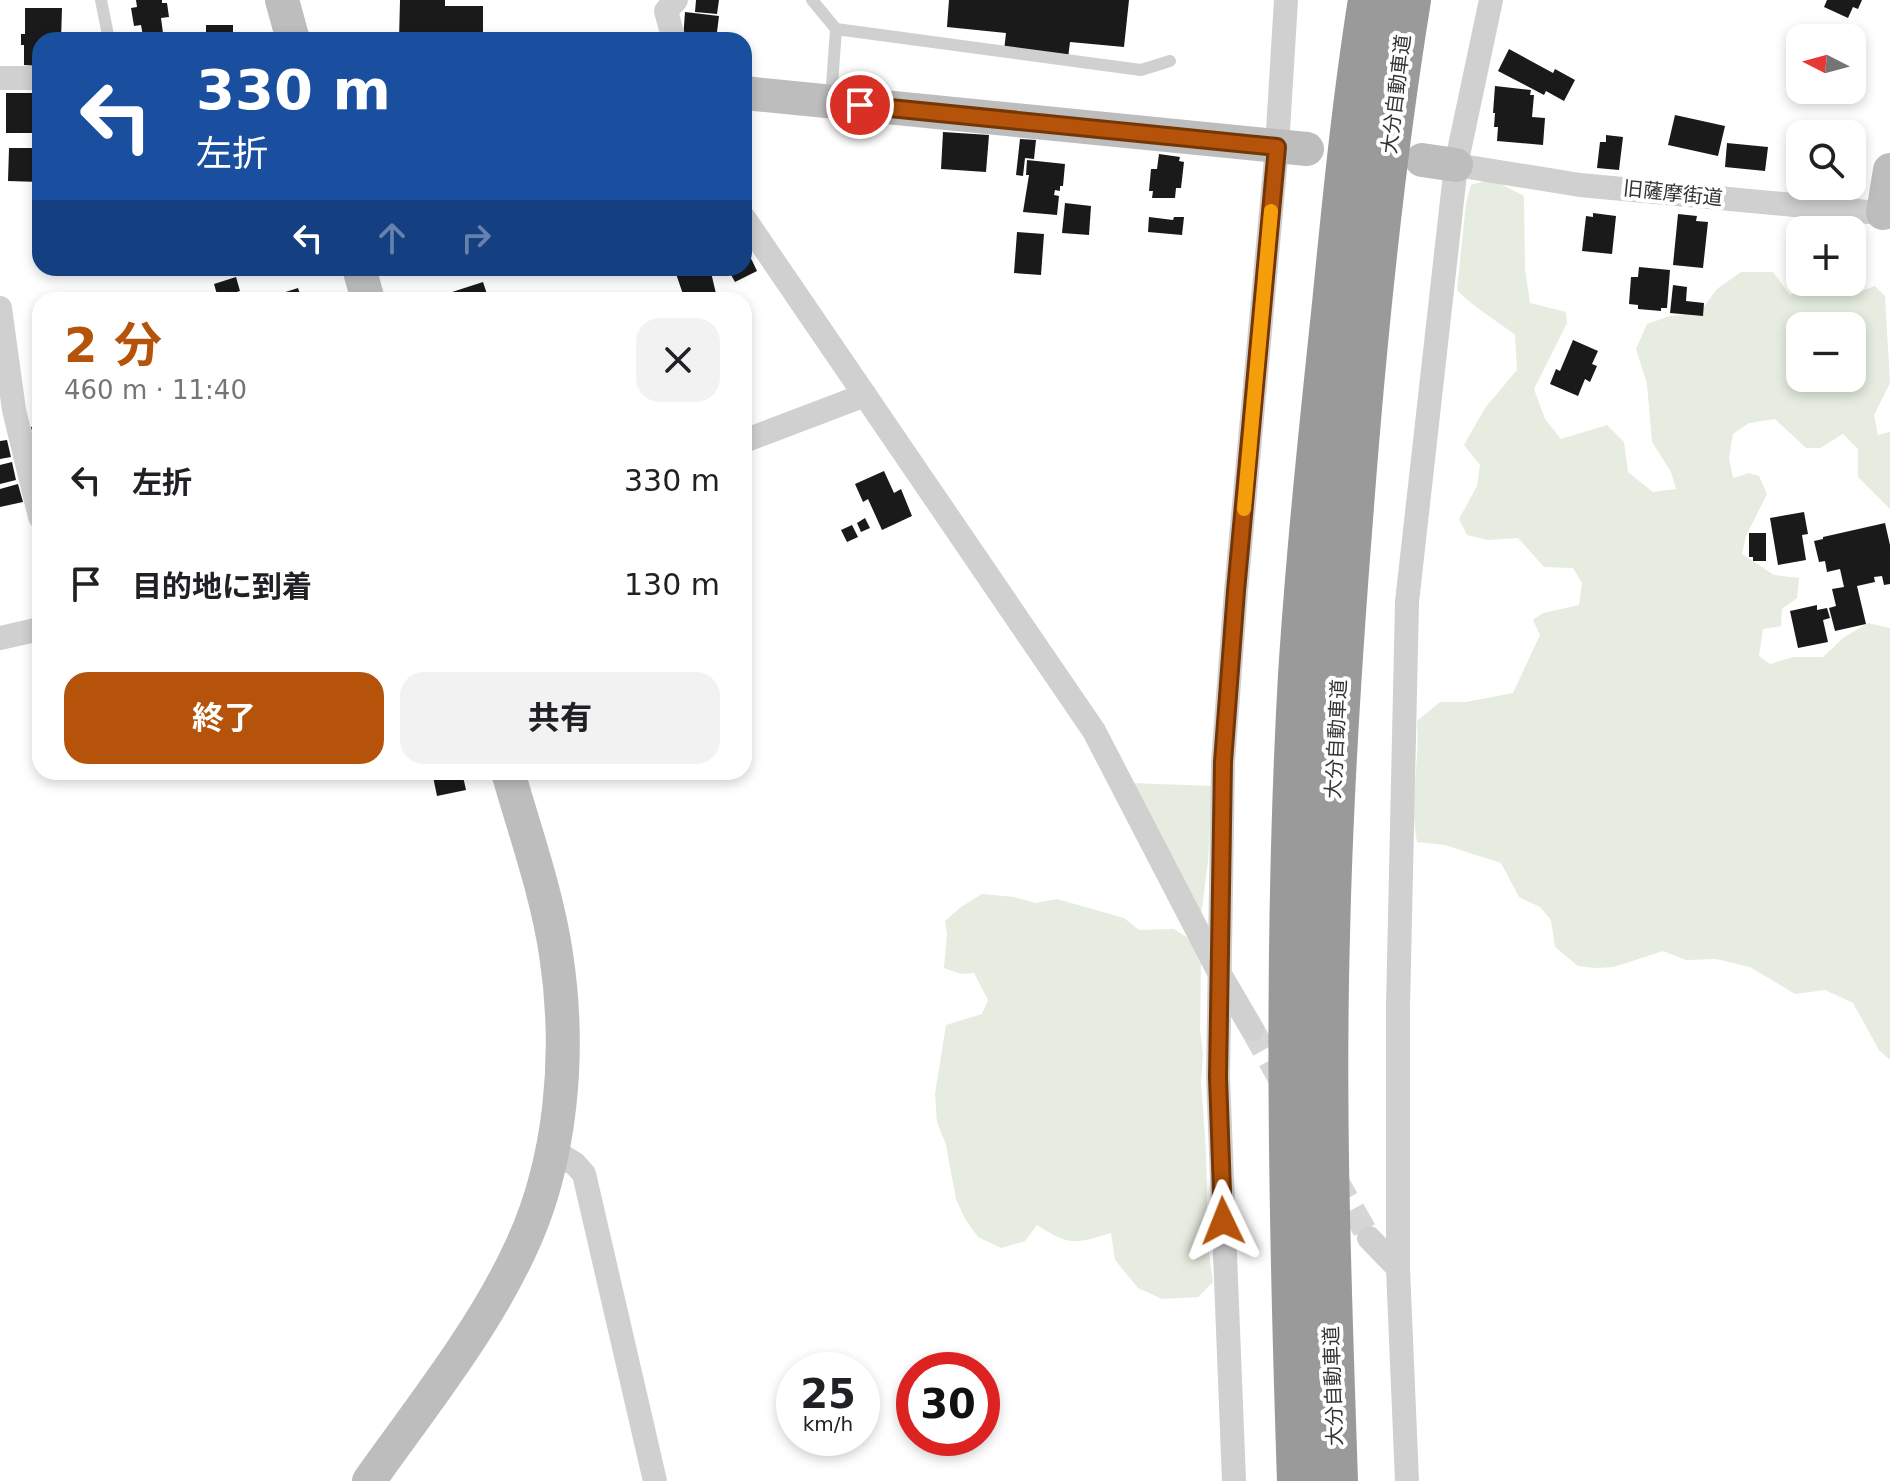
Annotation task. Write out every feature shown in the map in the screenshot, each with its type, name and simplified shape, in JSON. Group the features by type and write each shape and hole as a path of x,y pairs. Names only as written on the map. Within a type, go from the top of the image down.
{"highway":[{"path":"1352,134 1360,0"},
{"name":"大分自動車道","path":"1299,1481 1290,1169 1291,938 1300,675 1323,406 1352,134 1370,0"},
{"name":"大分自動車道","path":"1336,1481 1327,1215 1328,937 1338,692 1361,393 1376,250 1409,0"}],"street":[{"path":"282,0 291,32"},
{"path":"672,32 666,11 676,0"},
{"path":"1234,1481 1218,1077 1223,762 1236,591 1292,148 1286,0"},
{"path":"1407,1481 1398,1268 1398,1007 1407,602 1456,165 1491,0"},
{"path":"0,78 32,78"},
{"path":"752,94 1292,148"},
{"path":"1422,160 1456,165"},
{"name":"旧薩摩街道","path":"1456,165 1580,185 1886,214"},
{"path":"1886,214 1890,170"},
{"path":"752,230 1094,731 1221,976 1252,1029"},
{"path":"0,308 14,410 32,484"},
{"path":"752,438 865,395"},
{"path":"0,638 32,631"},
{"path":"369,1481 473,1332 519,1253 536,1207 556,1125 563,1022 556,954 548,912 510,780"},
{"path":"551,1149 575,1164 584,1174 655,1481"},
{"path":"1369,1238 1398,1268"}],"lane":[{"path":"101,0 107,32"},
{"path":"812,0 836,29 1141,70 1170,61"},
{"path":"830,102 836,29"}],"shaded area":[{"path":"1491,179 1524,196 1525,269 1530,303 1566,312 1567,323 1534,389 1545,419 1561,439 1607,425 1624,442 1628,472 1653,492 1676,489 1671,472 1652,442 1647,384 1636,349 1647,324 1670,316 1699,313 1717,289 1741,272 1773,272 1786,290 1786,296 1866,296 1866,289 1875,286 1885,296 1890,383 1874,415 1878,435 1890,432 1890,509 1858,477 1858,449 1843,434 1820,448 1806,448 1775,419 1749,423 1733,434 1729,458 1733,478 1749,473 1759,476 1767,494 1746,536 1742,554 1774,575 1799,578 1797,598 1782,609 1781,626 1763,629 1759,656 1770,664 1793,657 1823,657 1843,638 1868,623 1890,628 1890,1060 1879,1050 1853,1003 1825,990 1795,994 1750,967 1716,959 1686,960 1663,951 1614,967 1578,966 1555,947 1551,920 1540,907 1519,897 1501,863 1445,845 1417,842 1414,812 1417,721 1440,702 1466,702 1513,693 1540,635 1533,620 1543,613 1579,605 1582,583 1573,568 1544,567 1518,538 1488,540 1467,535 1459,519 1477,486 1480,465 1464,445 1485,408 1517,370 1515,335 1457,290 1466,203 1471,185"},
{"path":"1131,783 1212,786 1201,917"},
{"path":"982,894 1035,903 1057,899 1124,918 1139,930 1174,929 1193,941 1201,963 1201,1082 1208,1247 1213,1282 1198,1297 1162,1299 1138,1288 1115,1260 1111,1233 1072,1241 1057,1237 1037,1225 1025,1241 1001,1248 978,1237 965,1219 956,1199 946,1145 937,1122 935,1094 946,1025 982,1014 988,1000 974,973 961,974 944,968 945,921"}],"building":[{"path":"136,0 162,0 162,3 167,3 169,17 161,18 163,32 142,32 141,25 134,26 131,8 137,7"},
{"path":"400,0 445,0 445,6 483,6 483,32 399,32"},
{"path":"696,0 719,0 717,14 695,12"},
{"path":"949,0 1129,0 1124,47 1070,42 1068,58 1004,51 1006,33 947,27"},
{"path":"1827,0 1862,0 1858,9 1853,7 1848,18 1824,7"},
{"path":"25,8 62,8 61,32 32,32 32,66 24,65 21,34 25,34"},
{"path":"685,12 719,16 717,32 684,32"},
{"path":"206,25 233,25 233,32 206,32"},
{"path":"1509,49 1553,73 1555,69 1575,80 1564,101 1546,91 1544,95 1498,71"},
{"path":"1495,86 1531,90 1530,95 1534,95 1532,117 1545,118 1543,145 1497,141 1498,127 1494,127 1493,113"},
{"path":"6,93 32,93 32,133 6,133"},
{"path":"1675,115 1725,126 1718,156 1668,145"},
{"path":"943,132 989,135 986,172 941,169"},
{"path":"1606,135 1623,137 1619,170 1597,168 1600,142 1606,142"},
{"path":"1020,139 1036,140 1034,159 1025,158 1023,176 1016,175"},
{"path":"1727,143 1768,147 1765,171 1725,167"},
{"path":"9,148 32,148 32,182 8,181"},
{"path":"1159,154 1180,157 1179,161 1184,162 1181,188 1176,188 1175,198 1152,198 1153,191 1149,191 1151,169 1157,169"},
{"path":"1027,160 1065,164 1063,186 1060,186 1060,191 1055,190 1054,195 1059,196 1057,215 1023,212 1029,175 1026,175"},
{"path":"1065,203 1091,206 1089,235 1062,233"},
{"path":"1593,213 1616,216 1612,254 1582,251 1586,216 1593,217"},
{"path":"1678,214 1697,216 1696,221 1708,222 1703,268 1673,265"},
{"path":"1149,217 1173,220 1174,217 1184,217 1182,235 1148,232"},
{"path":"1017,232 1044,234 1041,275 1014,273"},
{"path":"1639,267 1670,270 1667,308 1661,308 1661,311 1638,309 1638,305 1629,304 1631,277 1638,277"},
{"path":"677,276 712,276 716,292 682,292"},
{"path":"732,276 747,276 735,282"},
{"path":"236,277 240,291 216,292 214,284"},
{"path":"483,282 486,292 452,292"},
{"path":"1673,285 1687,287 1686,301 1704,303 1703,316 1670,313"},
{"path":"1573,340 1598,351 1592,364 1597,366 1590,382 1585,379 1578,396 1550,384 1556,369 1560,371"},
{"path":"7,440 11,457 0,459 0,441"},
{"path":"12,462 16,480 0,484 0,465"},
{"path":"884,471 894,493 901,489 912,516 882,530 868,499 863,502 855,484"},
{"path":"18,484 23,502 0,507 0,489"},
{"path":"1804,512 1808,534 1802,535 1806,560 1778,565 1770,518"},
{"path":"865,518 870,528 861,532 857,523"},
{"path":"1885,523 1890,545 1890,584 1884,585 1882,576 1874,577 1875,582 1857,586 1866,624 1835,631 1829,608 1836,606 1832,589 1844,587 1840,569 1827,572 1825,561 1819,562 1814,541"},
{"path":"852,525 858,537 847,542 841,530"},
{"path":"1749,533 1766,533 1766,561 1753,561 1753,557 1749,557"},
{"path":"1817,605 1817,610 1827,608 1830,618 1823,620 1828,642 1798,648 1790,611"},
{"path":"434,780 464,780 466,790 437,796"}],"tunnel":[{"path":"1252,1029 1284,1086"},
{"path":"1335,1178 1369,1238"}],"slow traffic":[{"path":"1244,509 1271,211"}],"route":[{"path":"860,105 1277,147 1223,762 1218,1077 1223,1221"}]}
